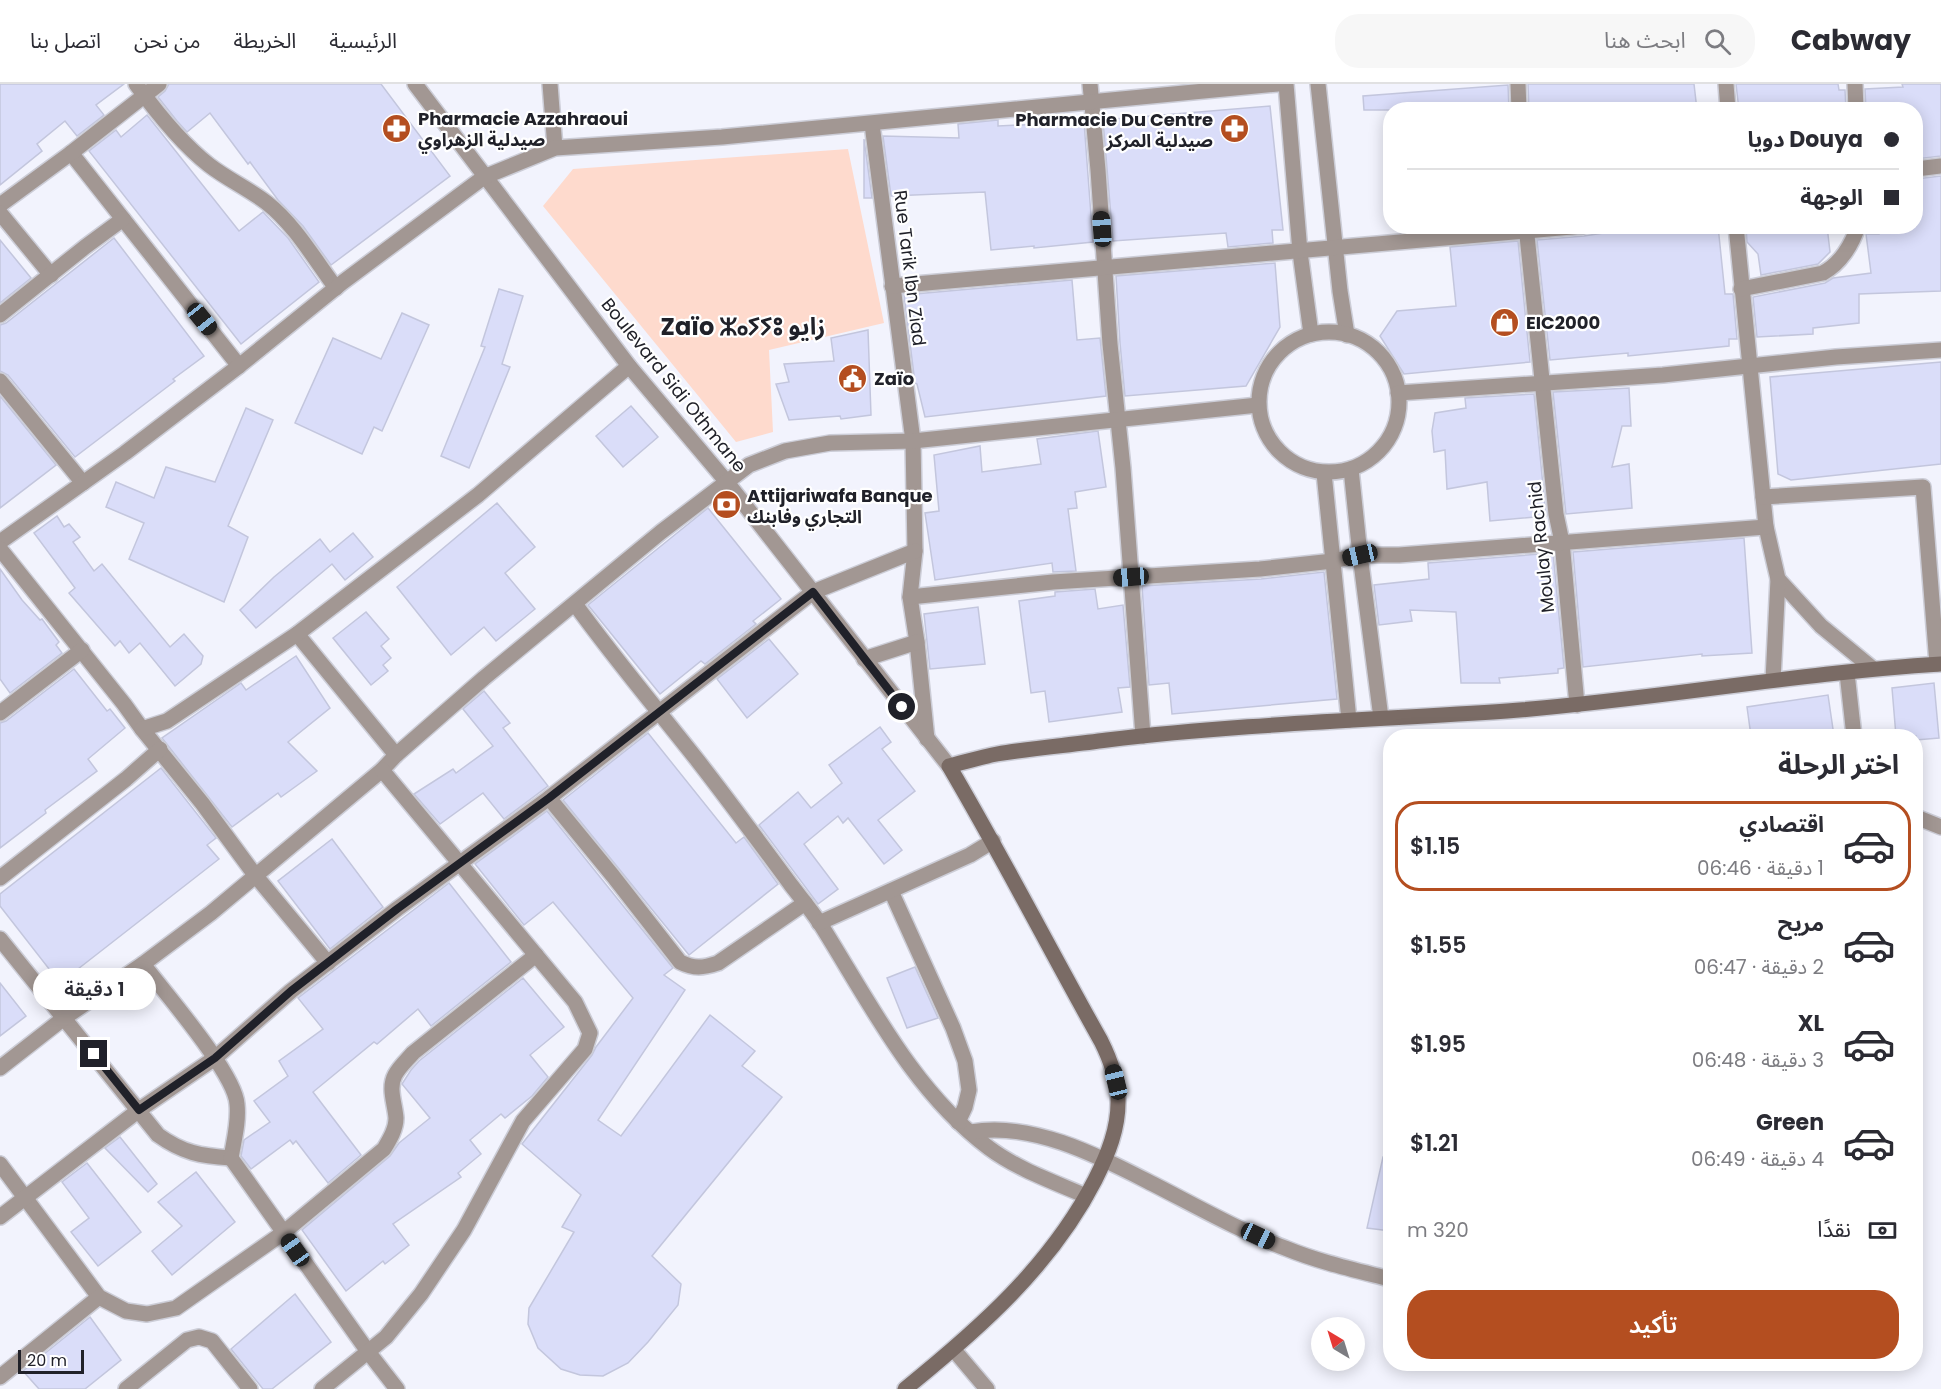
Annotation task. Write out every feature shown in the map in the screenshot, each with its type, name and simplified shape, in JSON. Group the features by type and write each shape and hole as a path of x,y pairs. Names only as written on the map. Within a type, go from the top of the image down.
{"street":[{"path":"0,205 71,153 140,90 159,84"},
{"name":"Boulevard Sidi Othmane","path":"415,84 483,177 629,366 726,481 949,766"},
{"path":"550,84 555,148"},
{"path":"1089,84 1098,170 1143,736"},
{"path":"0,542 239,366 336,288 483,177 555,148 872,124 1278,84"},
{"path":"1286,84 1300,252 1311,334"},
{"path":"1318,84 1340,291 1347,335"},
{"path":"1518,84 1519,102"},
{"path":"1726,84 1727,102"},
{"path":"1855,84 1856,102"},
{"path":"140,90 195,153 239,186 267,203 279,214 336,288"},
{"name":"Rue Tarik Ibn Ziad","path":"872,124 913,441 915,551 910,597 927,739"},
{"path":"71,153 239,366"},
{"path":"1923,168 1941,166"},
{"path":"0,213 51,275"},
{"path":"0,315 123,219"},
{"path":"892,286 1336,249 1478,234"},
{"name":"Moulay Rachid","path":"1527,234 1556,514 1562,542 1577,705"},
{"path":"1737,234 1766,527 1778,579 1773,680"},
{"path":"1741,289 1823,273 1831,269 1840,259 1854,234"},
{"path":"1329,332 1347,335 1376,350 1387,363 1394,377 1398,393 1398,412 1393,431 1383,447 1368,460 1351,469 1324,473 1299,467 1278,452 1264,430 1258,405 1261,382 1272,361 1289,345 1311,334 1329,332"},
{"path":"1398,393 1544,384 1749,367 1836,357 1941,350"},
{"path":"142,729 168,721 297,634 478,495 629,366"},
{"path":"0,381 83,483"},
{"path":"0,1068 64,1018 143,964 211,913 382,770 396,754 484,678 726,481 749,465 785,451 830,443 913,441 1118,419 1228,410 1258,405"},
{"path":"1351,469 1381,718"},
{"path":"1324,473 1348,720"},
{"path":"905,1389 954,1350 1027,1278 1055,1244 1086,1196 1111,1149 1118,1098 1112,1064 1027,909 993,841 949,766 996,754 1143,736 1577,705 1847,673 1872,668 1939,664 1923,487 1763,497"},
{"path":"910,597 1053,582 1260,569 1333,561 1360,555 1399,555 1766,527"},
{"path":"0,549 160,749 255,875 328,963"},
{"path":"0,1217 139,1110 215,1058 291,991 459,863 549,798 813,592 915,551"},
{"path":"1778,579 1821,626 1872,668"},
{"path":"575,604 608,650 659,712 805,903 905,1060 958,1122 999,1155 1086,1196"},
{"path":"297,634 396,754"},
{"path":"864,658 917,642"},
{"path":"1,710 82,650"},
{"path":"1847,673 1853,729"},
{"path":"0,878 160,749"},
{"path":"322,1389 386,1337 421,1294 464,1230 522,1122 585,1049 590,1033 575,1002 382,770"},
{"path":"549,798 614,876 680,962 692,968 702,968 718,963 805,903"},
{"path":"1923,820 1941,827"},
{"path":"819,922 970,855 993,841"},
{"path":"891,891 953,1028 965,1062 969,1090 958,1122"},
{"path":"0,939 158,1135 176,1148 201,1156 231,1158"},
{"path":"0,1164 99,1297 126,1311 147,1314 176,1308 283,1233 384,1149 392,1135 396,1120 391,1087 400,1066 413,1053 536,955"},
{"path":"143,964 229,1077 237,1102 231,1158 397,1389"},
{"path":"972,1132 999,1129 1026,1133 1074,1147 1106,1159 1284,1248 1383,1277"},
{"path":"0,1377 99,1297"},
{"path":"126,1389 187,1340 199,1337 212,1341 250,1389"},
{"path":"954,1350 987,1389"}],"shaded area":[{"path":"848,149 884,323 769,350 773,432 736,442 543,206 573,169"}],"building":[{"path":"0,84 124,84 96,105 104,115 77,136 65,121 37,144 42,151 0,185"},
{"path":"169,84 381,84 450,176 331,265 303,226 278,200 250,162 248,164 210,113 187,132 177,121 158,97"},
{"path":"1528,84 1694,84 1696,102 1529,102"},
{"path":"1736,84 1838,84 1839,90 1845,90 1846,102 1738,102"},
{"path":"1902,84 1941,84 1941,156 1923,158 1923,102 1866,102 1865,89 1903,87"},
{"path":"1508,85 1509,102 1383,102 1383,110 1364,110 1363,96"},
{"path":"1270,106 1283,230 1272,230 1273,243 1228,247 1226,233 1113,241 1103,120"},
{"path":"147,115 239,231 263,212 288,238 319,282 241,344 89,151 116,130 121,137"},
{"path":"998,120 998,126 1084,122 1093,242 991,250 985,192 891,196 883,136 959,138 958,124"},
{"path":"864,139 872,198 864,198"},
{"path":"1941,176 1941,291 1859,294 1859,323 1813,328 1813,334 1757,337 1753,297 1825,283 1833,278 1871,273 1866,234 1923,234 1923,178"},
{"path":"1597,234 1719,234 1725,294 1733,294 1737,339 1729,339 1729,346 1628,356 1628,353 1550,360 1537,240"},
{"path":"1746,234 1828,234 1830,252 1818,264 1761,275 1758,254 1747,242"},
{"path":"114,238 204,356 173,379 175,381 75,457 8,375 0,371 0,325 6,323"},
{"path":"0,240 31,278 0,303"},
{"path":"1518,241 1530,362 1404,374 1380,336 1397,311 1456,306 1450,247"},
{"path":"1275,263 1280,327 1246,386 1125,396 1116,276"},
{"path":"1072,280 1077,340 1100,338 1106,396 925,417 915,383 904,295"},
{"path":"499,289 523,296 502,364 510,367 469,468 441,456 485,347 481,346"},
{"path":"402,313 429,325 382,431 374,427 362,454 295,423 333,338 381,359"},
{"path":"868,330 871,415 841,419 840,416 789,420 776,384 789,382 784,364 834,361 831,338"},
{"path":"1941,362 1941,464 1791,480 1778,474 1770,377"},
{"path":"1629,388 1631,426 1622,426 1612,467 1629,464 1632,508 1566,514 1553,392"},
{"path":"1534,394 1546,516 1490,521 1487,482 1447,489 1445,450 1434,452 1432,431 1435,413 1466,408 1465,398"},
{"path":"0,396 56,465 0,508"},
{"path":"631,406 658,437 623,467 596,436"},
{"path":"246,408 273,420 228,526 248,537 224,602 129,559 144,523 106,507 116,482 154,498 166,467 215,482"},
{"path":"1098,431 1106,487 1075,492 1077,508 1068,509 1076,571 1053,572 1052,563 935,580 925,513 939,511 934,455 980,446 982,472 1041,464 1037,439"},
{"path":"497,503 535,547 505,573 535,609 496,641 484,627 451,655 397,587"},
{"path":"708,508 781,599 753,621 756,624 705,664 701,661 660,694 588,605"},
{"path":"57,516 64,527 69,524 80,537 73,542 94,571 102,564 170,647 184,634 203,656 201,664 175,686 140,643 129,653 120,641 115,646 69,593 75,588 34,533"},
{"path":"353,533 373,557 345,580 332,564 256,628 240,610 274,577 320,539 330,552"},
{"path":"1744,538 1752,653 1702,656 1702,654 1583,667 1573,552"},
{"path":"1553,553 1564,668 1558,669 1558,673 1499,678 1500,683 1461,683 1456,612 1410,610 1412,621 1379,625 1374,585 1429,579 1428,563"},
{"path":"0,569 22,600 40,620 42,619 59,642 56,645 62,653 10,693 0,679"},
{"path":"1324,572 1337,699 1172,714 1169,683 1149,685 1142,586 1261,579"},
{"path":"1095,589 1098,609 1123,605 1130,687 1118,688 1122,712 1049,722 1045,691 1031,693 1019,601 1055,596 1055,592"},
{"path":"978,607 985,664 930,669 924,614"},
{"path":"366,612 389,639 381,646 391,658 383,665 388,671 371,685 333,638"},
{"path":"769,639 798,674 747,718 717,679"},
{"path":"296,656 330,708 288,742 317,771 281,797 278,793 232,827 162,738 241,683 246,690"},
{"path":"74,669 107,711 110,709 125,728 88,759 97,771 0,848 0,723 6,721"},
{"path":"1934,683 1939,738 1923,739 1923,729 1895,729 1892,688"},
{"path":"484,691 510,723 503,728 548,786 504,819 483,793 440,824 414,794 453,769 456,773 493,746 463,709"},
{"path":"1828,695 1833,729 1750,729 1747,707"},
{"path":"880,727 891,742 882,749 915,791 878,820 902,850 884,864 848,818 843,823 838,816 804,844 838,889 818,904 759,825 798,792 811,808 842,783 829,765"},
{"path":"648,733 736,843 744,837 778,884 689,955 563,800"},
{"path":"161,768 216,838 207,845 219,859 60,983 0,906 0,894"},
{"path":"547,811 673,968 664,975 685,990 598,1120 621,1136 710,1015 755,1051 742,1066 782,1097 652,1256 681,1284 678,1305 628,1363 603,1376 580,1375 561,1369 538,1348 528,1324 529,1308 574,1232 562,1227 581,1195 522,1144 592,1055 633,998 553,902 524,925 475,864"},
{"path":"332,839 383,907 330,949 278,881"},
{"path":"449,883 511,962 431,1026 418,1009 377,1044 374,1042 313,1092 361,1155 328,1183 296,1141 293,1144 290,1140 251,1169 241,1156 244,1140 270,1122 254,1101 288,1076 279,1061 323,1029 298,998"},
{"path":"915,967 938,1018 907,1028 887,978"},
{"path":"523,978 564,1027 530,1055 548,1077 532,1096 505,1118 501,1114 470,1140 481,1154 458,1173 461,1177 393,1224 409,1245 385,1264 383,1261 346,1291 302,1230 390,1156 399,1143 430,1118 402,1084 411,1070 419,1061"},
{"path":"0,983 26,1016 0,1036"},
{"path":"120,1137 157,1184 148,1192 105,1148"},
{"path":"1383,1157 1383,1230 1367,1228"},
{"path":"87,1163 141,1232 98,1266 71,1232 89,1218 62,1182"},
{"path":"196,1172 235,1222 172,1275 152,1251 182,1226 158,1202"},
{"path":"295,1294 331,1342 272,1389 263,1389 231,1349"},
{"path":"90,1317 121,1360 85,1389 39,1389 23,1371"}],"place":[{"name":"Pharmacie Azzahraoui صيدلية الزهراوي","path":"397,128"},
{"name":"Pharmacie Du Centre صيدلية المركز","path":"1234,129"},
{"name":"EIC2000","path":"1505,322"},
{"name":"Zaïo","path":"853,378"},
{"name":"Attijariwafa Banque التجاري وفابنك","path":"726,505"}],"district":[{"name":"Zaïo ⵣⴰⵢⵢⵓ زايو","path":"743,326"}],"route":[{"path":"94,1054 139,1110 215,1058 291,991 397,909 549,798 813,592 902,707"}]}
